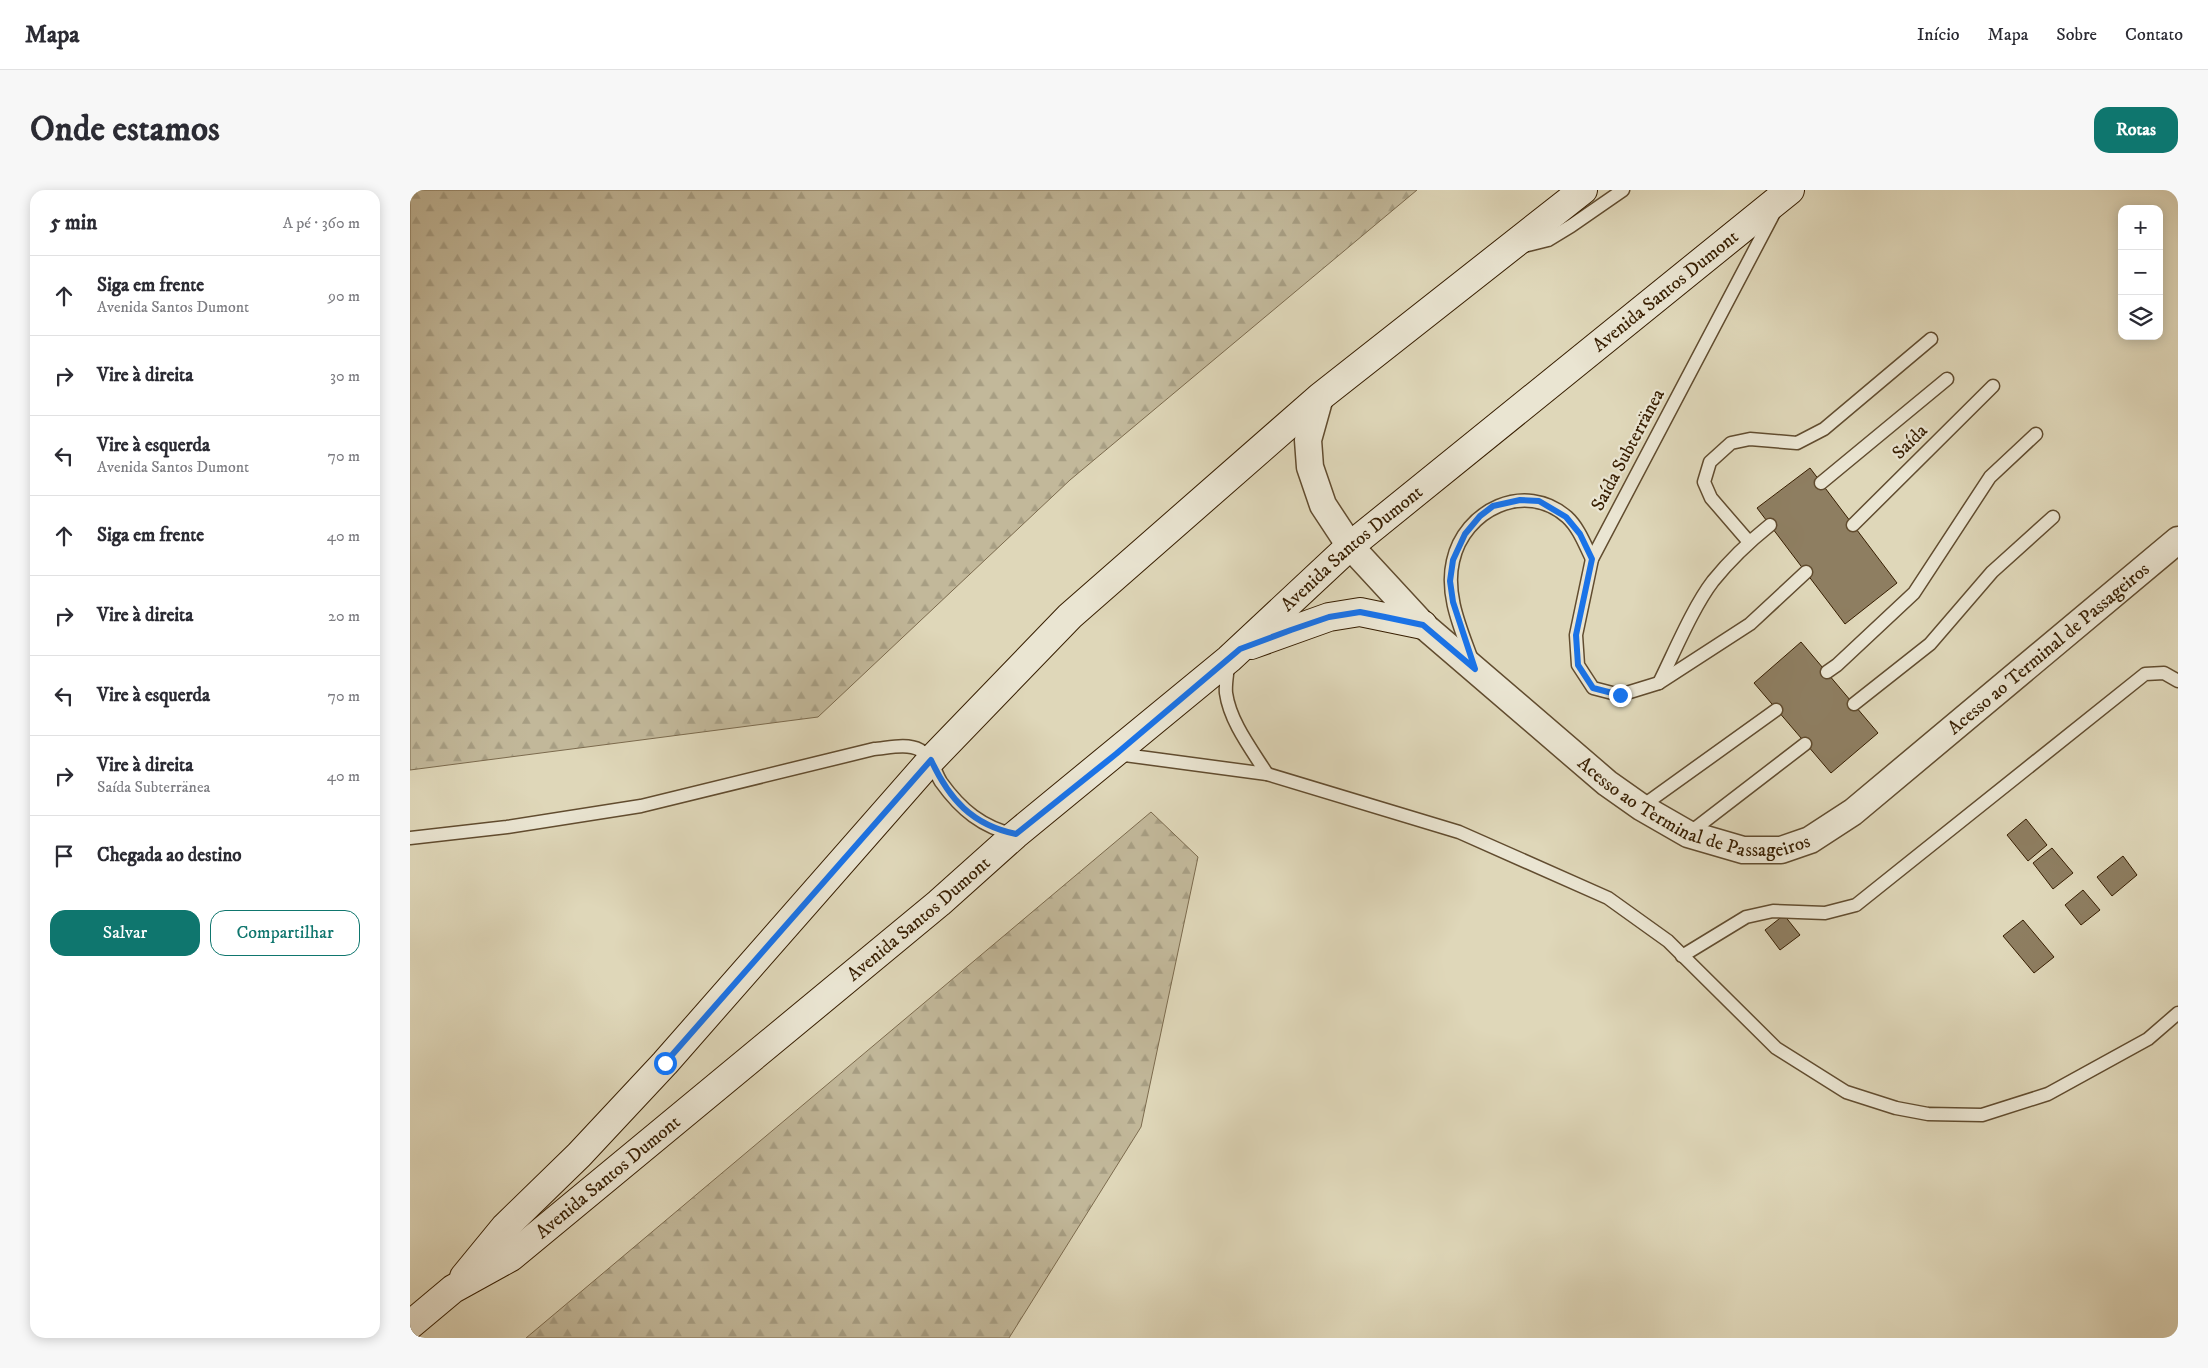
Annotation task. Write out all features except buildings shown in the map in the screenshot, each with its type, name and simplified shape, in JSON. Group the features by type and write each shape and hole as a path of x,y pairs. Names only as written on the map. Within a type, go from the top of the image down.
{"main road":[{"name":"Avenida Santos Dumont","path":"410,1325 453,1289 505,1227 579,1155 665,1063 931,760 1070,616 1320,397 1584,190"},
{"name":"Avenida Santos Dumont","path":"453,1289 511,1257 939,903 1016,834 1116,754 1234,654 1350,546 1786,192"},
{"path":"1234,654 1329,617 1360,612 1423,625"}],"street":[{"name":"Acesso ao Terminal de Passageiros","path":"1320,397 1308,440 1310,467 1323,505 1350,546 1423,625 1607,783 1641,807 1688,834 1744,850 1781,850 1810,840 1853,812 2178,540"}],"lane":[{"path":"1508,250 1548,240 1623,190"},
{"name":"Saída Subterränea","path":"1659,683 1620,695 1593,688 1578,665 1576,635 1592,559 1786,192"},
{"path":"1749,542 1711,498 1704,482 1710,462 1731,443 1750,439 1797,443 1824,429 1932,339"},
{"path":"1821,482 1946,379"},
{"name":"Saída","path":"1853,525 1993,386"},
{"path":"1827,672 1837,665 1914,593 1990,477 2036,434"},
{"path":"1475,669 1453,602 1450,581 1453,560 1465,534 1480,516 1493,506 1520,500 1539,501 1566,517 1580,534 1592,559"},
{"path":"1854,704 1930,644 1992,572 2053,517"},
{"path":"1659,683 1712,582 1749,542 1770,524"},
{"path":"1659,683 1750,624 1806,572"},
{"path":"1234,654 1226,693 1245,740 1267,774"},
{"path":"1682,956 1746,917 1773,910 1825,913 1856,905 2145,674 2164,674 2178,681"},
{"path":"1641,807 1776,710"},
{"path":"1688,834 1806,744"},
{"path":"410,838 507,827 641,806 874,749 908,746 920,750 931,760 940,781 964,809 977,820 996,830 1016,834"},
{"path":"1116,754 1267,774 1459,832 1608,898 1668,941 1776,1048 1846,1092 1896,1108 1928,1114 1982,1115 2048,1094 2148,1039 2178,1013"}],"green space":[{"path":"410,190 1417,190 1070,480 818,717 410,770"},
{"path":"1151,812 1198,857 1141,1127 1009,1338 526,1338"}],"route":[{"path":"665,1063 931,760 940,781 964,809 977,820 996,830 1016,834 1116,754 1240,649 1291,630 1329,617 1360,612 1423,625 1475,669 1453,602 1450,581 1453,560 1465,534 1480,516 1493,506 1520,500 1539,501 1566,517 1580,534 1592,559 1576,635 1578,665 1593,688 1620,695"}]}
